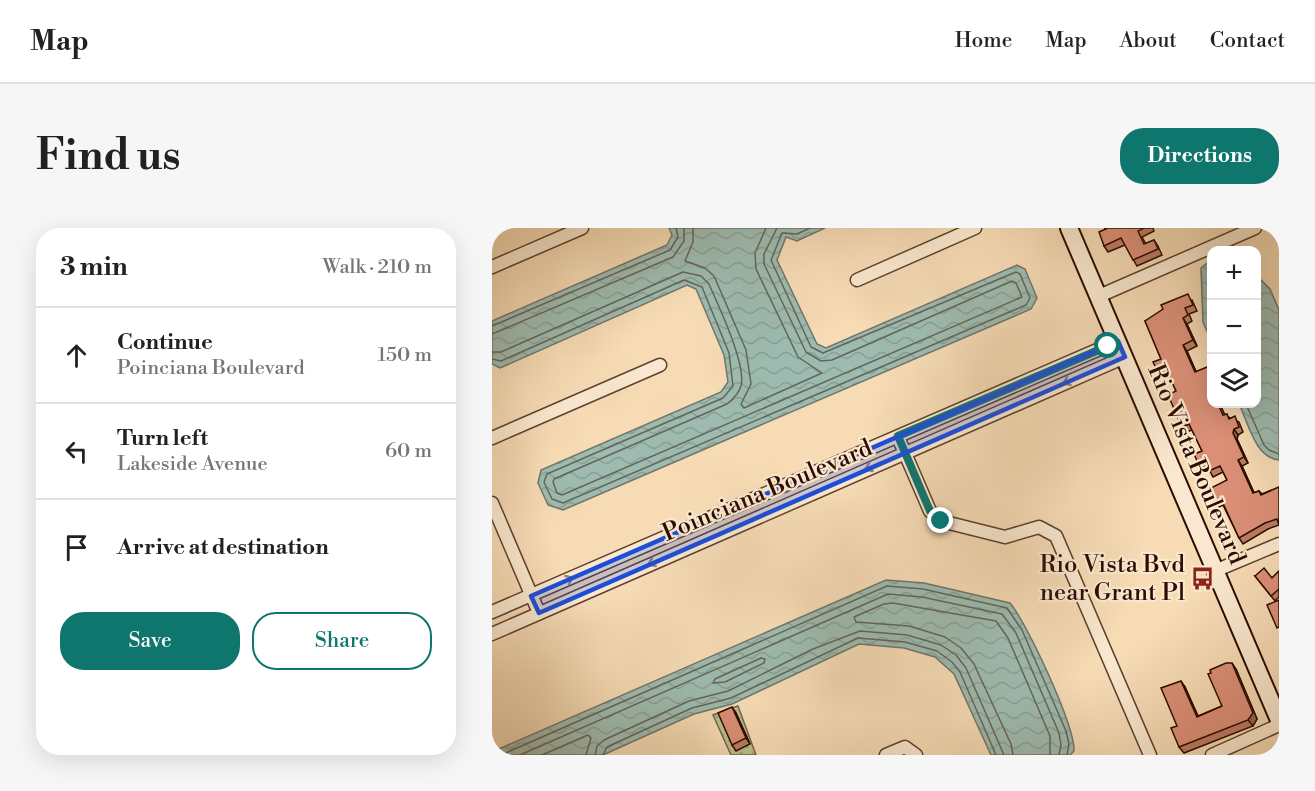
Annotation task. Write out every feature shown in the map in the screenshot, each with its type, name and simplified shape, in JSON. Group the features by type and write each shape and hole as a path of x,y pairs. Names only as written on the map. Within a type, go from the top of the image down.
{"street":[{"path":"492,267 582,228"},
{"path":"857,280 975,228"},
{"name":"Rio Vista Boulevard","path":"1069,228 1217,570 1279,720"},
{"path":"1099,296 1255,228"},
{"name":"Poinciana Boulevard","path":"492,612 898,436 1122,349"},
{"name":"Poinciana Boulevard","path":"492,634 904,453 1122,349"},
{"path":"492,438 660,365"},
{"path":"898,436 930,511 941,521 1005,537 1039,527 1056,536 1150,755"},
{"path":"492,502 539,613"},
{"path":"711,517 718,533"},
{"path":"1217,570 1279,544"},
{"path":"1212,755 1279,725"},
{"path":"886,755 905,747 916,755"}],"highlighted area":[{"path":"1118,341 1125,357 539,613 531,596"}],"green space":[{"path":"738,706 756,755 731,755 713,715"}],"water":[{"path":"669,228 825,228 797,241 786,237 777,260 817,344 826,348 1017,265 1025,269 1037,298 1031,309 563,510 548,505 538,483 541,470 721,392 728,382 724,355 696,289 687,285 500,368 492,364 492,321 667,245 672,235"},
{"path":"1207,263 1207,331 1203,322 1201,268"},
{"path":"1261,280 1270,289 1279,310 1279,460 1264,453 1249,429 1241,408 1261,408"},
{"path":"886,580 924,583 1010,603 1027,631 1059,698 1074,751 1070,755 991,755 954,674 935,657 904,648 859,644 732,704 694,714 603,755 492,755 492,752"}],"building":[{"path":"1105,228 1144,228 1138,231 1144,244 1154,240 1158,249 1133,260 1121,238 1104,246 1099,232"},
{"path":"1188,294 1193,305 1185,308 1188,315 1183,318 1193,340 1183,345 1195,372 1207,367 1207,408 1220,408 1223,415 1227,414 1229,419 1235,416 1239,427 1234,429 1233,433 1244,457 1238,460 1253,493 1259,491 1261,495 1279,487 1279,525 1277,519 1239,538 1221,499 1215,502 1209,489 1227,480 1220,466 1209,471 1205,460 1198,463 1194,454 1202,451 1189,424 1182,427 1168,395 1176,391 1165,367 1157,370 1153,362 1161,359 1145,321 1163,309 1161,305"},
{"path":"1264,568 1272,578 1279,571 1279,589 1271,596 1255,576"},
{"path":"1279,600 1279,627 1277,628 1267,605"},
{"path":"1226,663 1232,663 1253,713 1248,720 1179,747 1171,728 1177,726 1161,688 1181,681 1197,717 1222,706 1208,674 1211,673 1210,670"},
{"path":"732,707 746,738 732,745 718,713"}],"place":[{"name":"Rio Vista Bvd near Grant Pl","path":"1203,578"}],"route":[{"path":"941,521 930,511 898,436 1108,346"}]}
